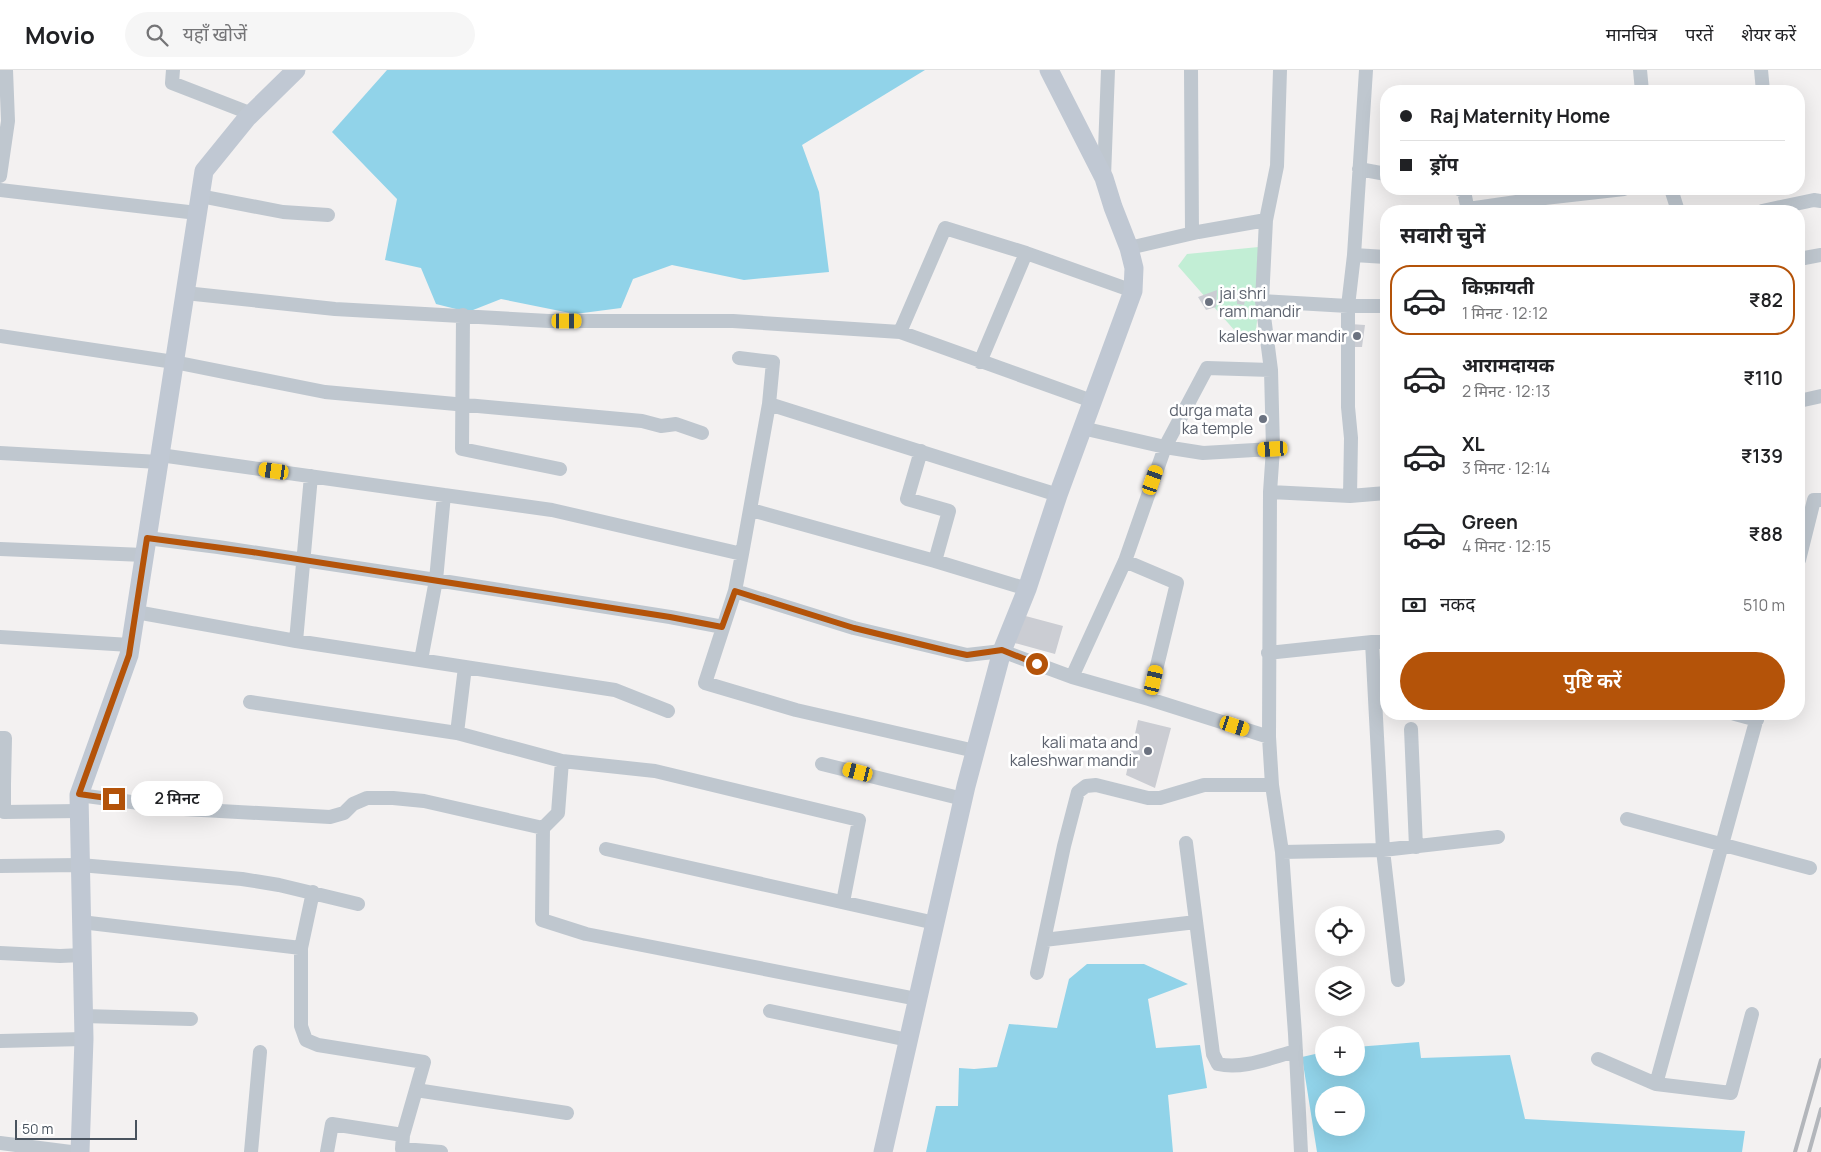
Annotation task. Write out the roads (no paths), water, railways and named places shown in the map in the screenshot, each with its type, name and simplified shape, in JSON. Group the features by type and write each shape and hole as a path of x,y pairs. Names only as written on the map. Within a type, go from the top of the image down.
{"street":[{"path":"0,176 8,122 6,70"},
{"path":"173,70 172,83 252,114"},
{"path":"80,1152 84,1039 79,803 129,655 204,171 252,114 296,70"},
{"path":"883,1152 963,799 1002,650 1027,589 1058,495 1133,291 1134,268 1129,248 1104,178 1049,70"},
{"path":"1104,178 1108,70"},
{"path":"1191,70 1192,234"},
{"path":"1280,70 1277,166 1266,220 1262,301 1271,370 1273,449 1270,492 1269,737 1272,786 1282,852 1301,1152"},
{"path":"1350,496 1351,438 1348,407 1348,306 1354,255 1366,70"},
{"path":"1642,70 1642,85"},
{"path":"1761,70 1762,85"},
{"path":"1359,169 1380,173"},
{"path":"0,190 328,216"},
{"path":"1499,205 1571,195"},
{"path":"1790,205 1814,200 1821,201"},
{"path":"1129,248 1266,220"},
{"path":"900,332 945,228 1026,253 1133,291"},
{"path":"980,362 1026,253"},
{"path":"1354,255 1380,256"},
{"path":"1805,258 1821,255"},
{"path":"185,293 335,309 549,320 733,321 900,332 1092,401"},
{"path":"1262,301 1380,306"},
{"path":"463,315 462,449 560,469"},
{"path":"0,336 174,362 325,392 642,421 662,426 676,424 702,433"},
{"path":"739,358 773,362 769,404 735,591 705,684 796,710 975,750"},
{"path":"1072,677 1125,561 1165,447 1207,368 1271,370"},
{"path":"1805,400 1821,396"},
{"path":"769,404 1058,495"},
{"path":"1082,428 1165,447 1203,453 1273,449"},
{"path":"920,451 906,499 949,511 935,561"},
{"path":"0,453 159,459 311,476 552,510 742,554"},
{"path":"296,640 311,476"},
{"path":"1270,492 1350,496 1380,494"},
{"path":"421,660 436,580 444,495"},
{"path":"1805,530 1814,500 1821,500"},
{"path":"751,510 935,561 1027,589"},
{"path":"0,549 146,547 303,559 670,617 722,627"},
{"path":"1125,561 1177,583 1149,699"},
{"path":"735,591 854,628 967,655 1002,650 1072,677 1269,737"},
{"path":"136,612 296,640 615,690 668,711"},
{"path":"0,636 130,645"},
{"path":"1372,642 1383,850 1398,980"},
{"path":"1268,653 1380,642"},
{"path":"457,733 465,667"},
{"path":"250,702 457,733 562,761 655,771 859,820 843,902"},
{"path":"1656,1084 1757,720"},
{"path":"1411,729 1416,847"},
{"path":"0,738 5,738 2,784 4,812 79,803 330,817 344,813 354,804 367,798 393,798 424,801 543,828"},
{"path":"562,761 558,814 543,828 542,920 586,934 918,999"},
{"path":"822,764 963,799"},
{"path":"1037,972 1073,806 1078,792 1086,786 1096,785 1148,798 1160,798 1204,785 1272,786"},
{"path":"1627,819 1810,868"},
{"path":"1282,852 1383,850 1498,837"},
{"path":"1186,843 1213,1054 1218,1064 1227,1066 1243,1065 1296,1050"},
{"path":"606,849 935,923"},
{"path":"0,866 80,865 242,879 279,884 358,904"},
{"path":"313,892 301,948 301,1026 306,1040 318,1045 424,1062 402,1145"},
{"path":"82,922 301,948"},
{"path":"1044,940 1196,922"},
{"path":"0,953 60,956 82,955"},
{"path":"770,1011 908,1040"},
{"path":"1598,1059 1656,1084 1731,1094 1752,1014"},
{"path":"83,1016 191,1019"},
{"path":"0,1041 84,1039"},
{"path":"251,1152 260,1052"},
{"path":"416,1090 567,1113"},
{"path":"327,1152 332,1124 402,1145 441,1152"},
{"path":"0,1143 71,1152"}],"water":[{"path":"387,70 925,70 802,145 819,192 829,272 744,280 672,265 633,279 621,308 575,314 501,299 468,312 436,304 421,268 385,260 397,199 332,132"},
{"path":"1087,964 1144,964 1188,984 1148,999 1156,1048 1200,1045 1207,1088 1168,1095 1173,1152 926,1152 936,1106 958,1106 959,1068 997,1067 1009,1024 1057,1028 1069,979"},
{"path":"1419,1042 1421,1058 1510,1055 1525,1119 1745,1131 1742,1152 1317,1152 1302,1057 1315,1054 1315,1076 1365,1076 1365,1046"}],"railway":[{"path":"1795,1152 1821,1060"},
{"path":"1809,1152 1821,1109"}],"place":[{"name":"jai shri ram mandir","path":"1209,302"},
{"name":"kaleshwar mandir","path":"1357,336"},
{"name":"durga mata ka temple","path":"1263,419"},
{"name":"kali mata and kaleshwar mandir","path":"1148,751"}]}
